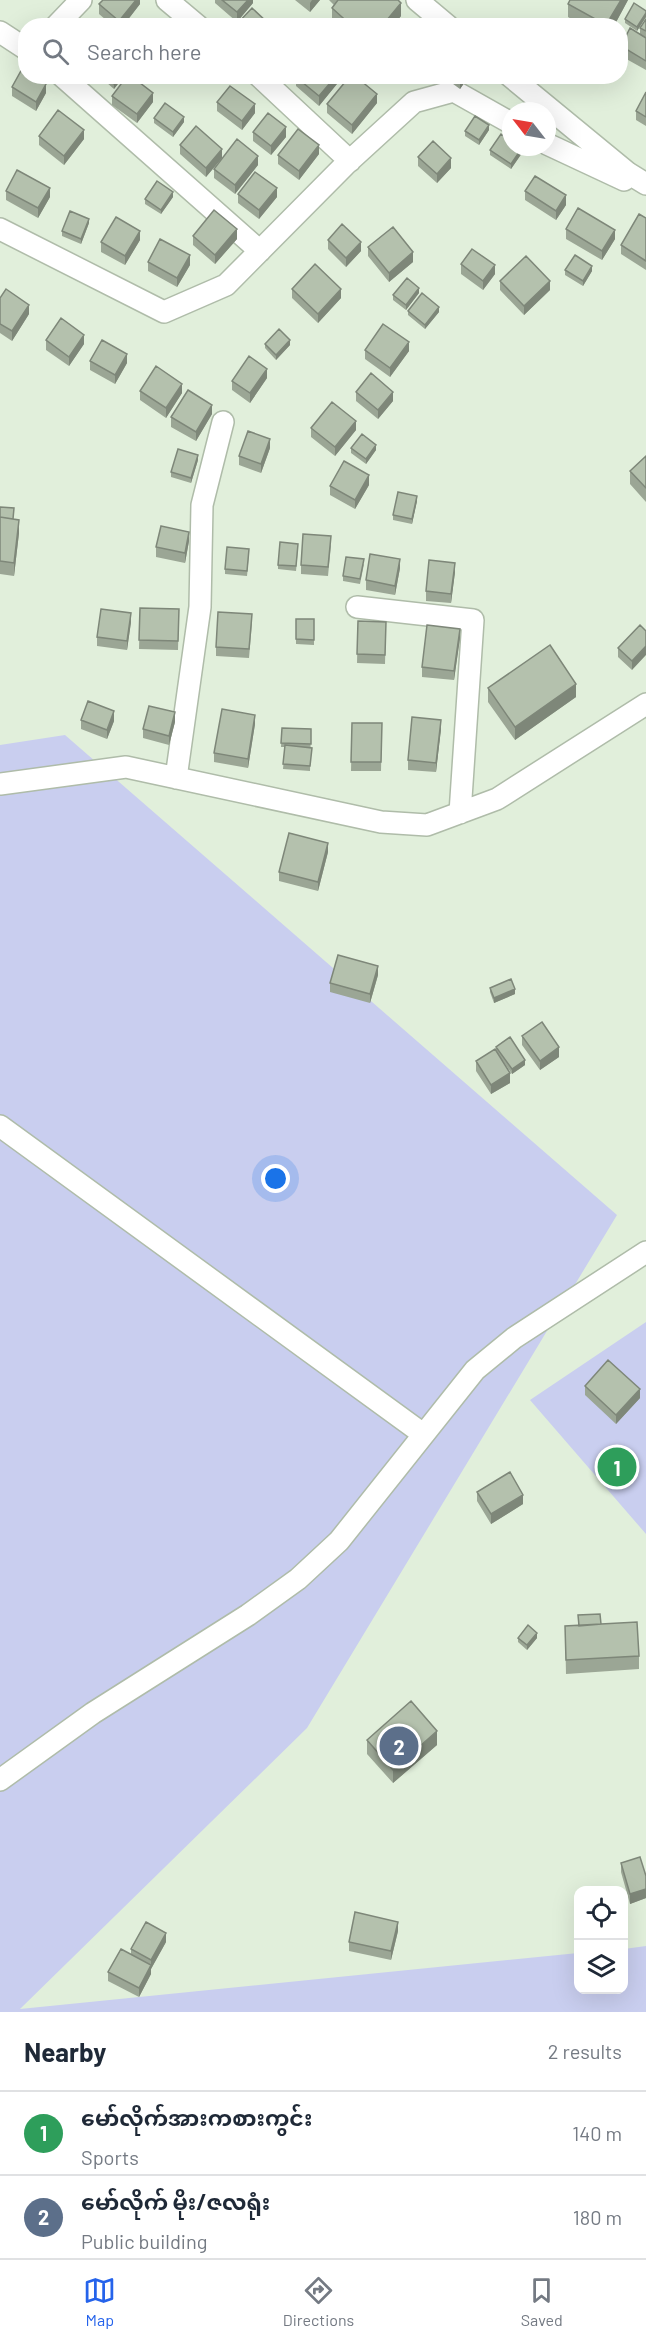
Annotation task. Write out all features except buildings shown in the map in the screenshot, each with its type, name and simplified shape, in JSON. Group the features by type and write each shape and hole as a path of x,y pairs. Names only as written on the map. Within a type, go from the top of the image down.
{"street":[{"path":"64,18 81,0"},
{"path":"167,0 188,18"},
{"path":"417,0 438,18"},
{"path":"0,32 18,44"},
{"path":"71,84 260,250"},
{"path":"268,84 350,161"},
{"path":"520,84 628,173 646,184"},
{"path":"0,229 164,312 226,285 350,161 414,102 454,91 502,118"},
{"path":"556,148 646,191"},
{"path":"176,778 200,607 202,505 223,422"},
{"path":"357,607 473,620 460,813"},
{"path":"0,784 126,767 381,822 427,825 497,799 646,704"},
{"path":"0,1126 423,1434"},
{"path":"0,1792 0,1780 93,1713 248,1615 298,1580 339,1541 475,1370 514,1338 646,1252"}],"shaded area":[{"path":"65,735 617,1215 307,1728 20,2009 574,1953 574,1994 628,1994 628,1948 646,1946 646,2012 0,2012 0,745"},
{"path":"646,1322 646,1534 530,1400"}],"place":[{"name":"မော်လိုက်အားကစားကွင်း","path":"617,1467"},
{"name":"မော်လိုက် မိုး/ဇလရုံး","path":"399,1746"}]}
